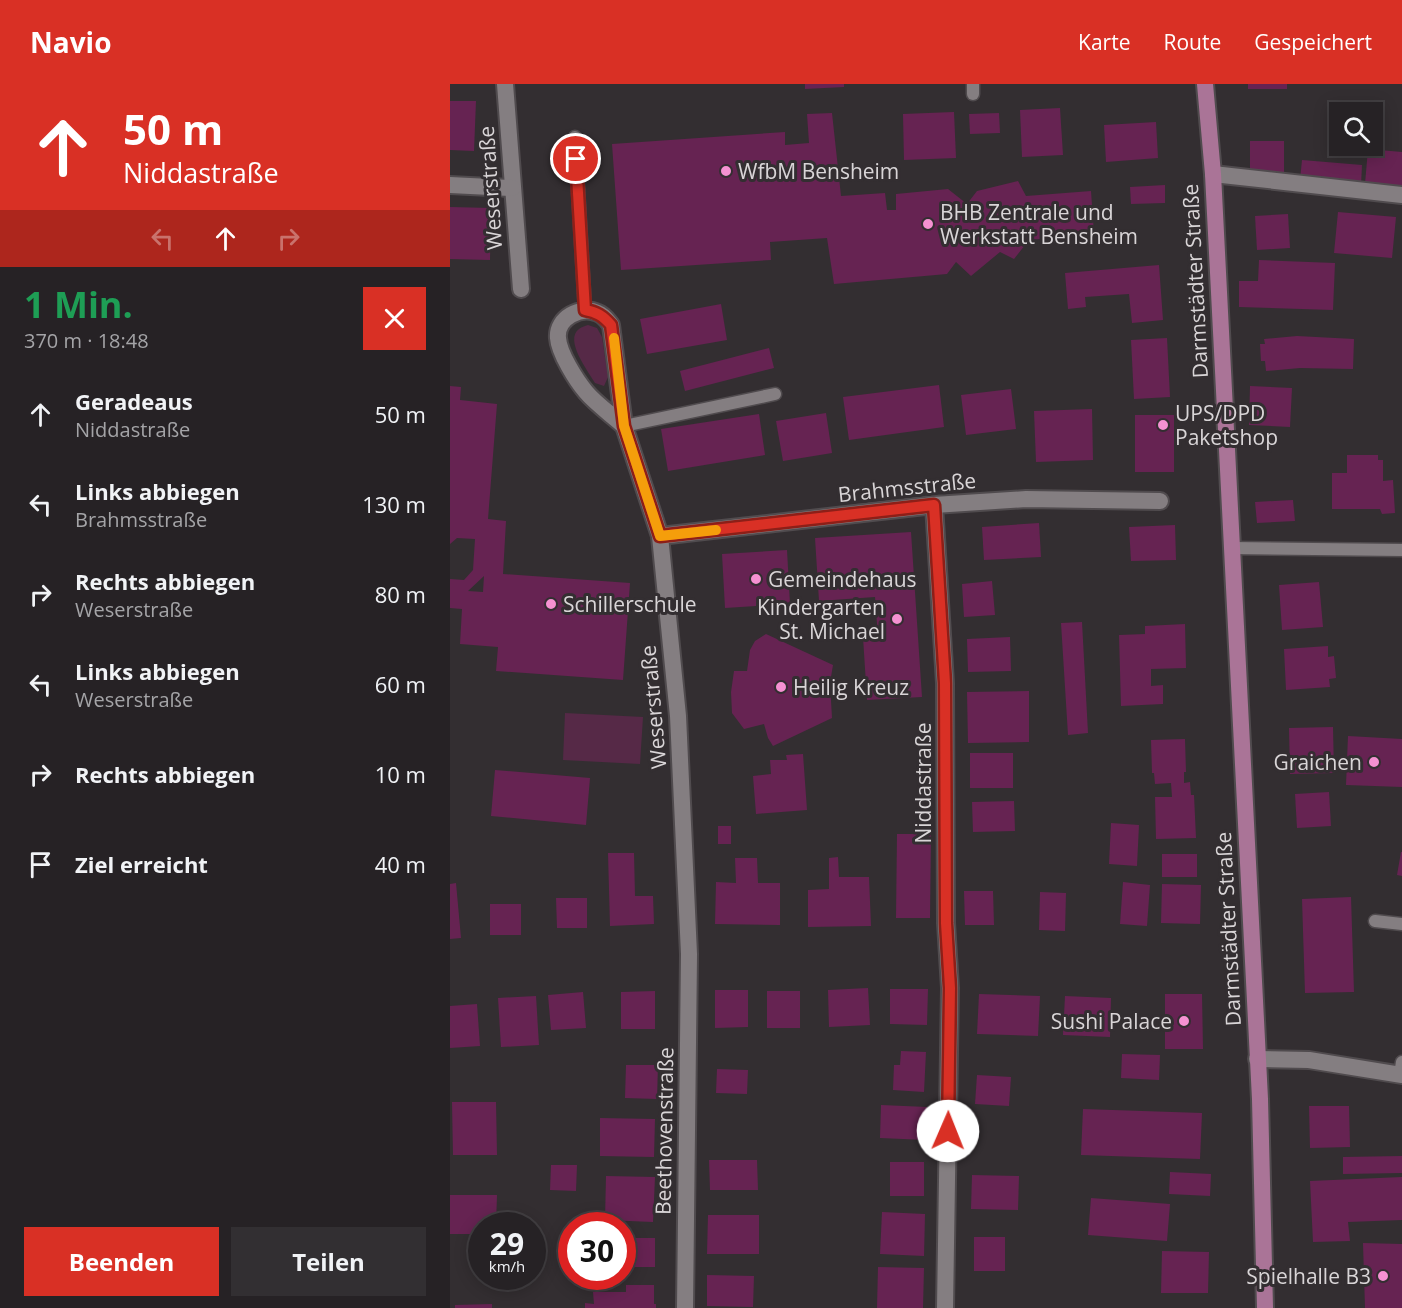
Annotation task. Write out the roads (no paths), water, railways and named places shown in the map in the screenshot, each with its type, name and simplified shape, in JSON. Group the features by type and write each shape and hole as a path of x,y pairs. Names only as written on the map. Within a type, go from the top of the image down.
{"main road":[{"name":"Darmstädter Straße","path":"1205,84 1213,174 1260,1099 1265,1308"}],"street":[{"name":"Weserstraße","path":"505,84 521,289"},
{"path":"1213,174 1402,195"},
{"path":"450,185 512,188"},
{"name":"Weserstraße","path":"585,310 597,312 611,325 624,426 660,536 678,716 689,954"},
{"path":"585,310 572,314 559,330 558,337 562,353 586,392 624,426"},
{"name":"Brahmsstraße","path":"660,536 934,505 1026,499 1160,501"},
{"name":"Niddastraße","path":"934,505 945,683 946,923 950,988 945,1308"},
{"name":"Beethovenstraße","path":"685,1308 689,954"},
{"path":"1257,1059 1309,1060 1401,1071"}],"lane":[{"path":"575,137 585,310"},
{"path":"624,426 774,394"},
{"path":"1231,548 1402,550"},
{"path":"1375,921 1402,924"}],"place":[{"name":"WfbM Bensheim","path":"726,171"},
{"name":"BHB Zentrale und Werkstatt Bensheim","path":"928,224"},
{"name":"UPS/DPD Paketshop","path":"1163,425"},
{"name":"Gemeindehaus","path":"756,579"},
{"name":"Schillerschule","path":"551,604"},
{"name":"Kindergarten St. Michael","path":"897,619"},
{"name":"Heilig Kreuz","path":"781,687"},
{"name":"Graichen","path":"1374,762"},
{"name":"Sushi Palace","path":"1184,1021"},
{"name":"Spielhalle B3","path":"1383,1276"}]}
